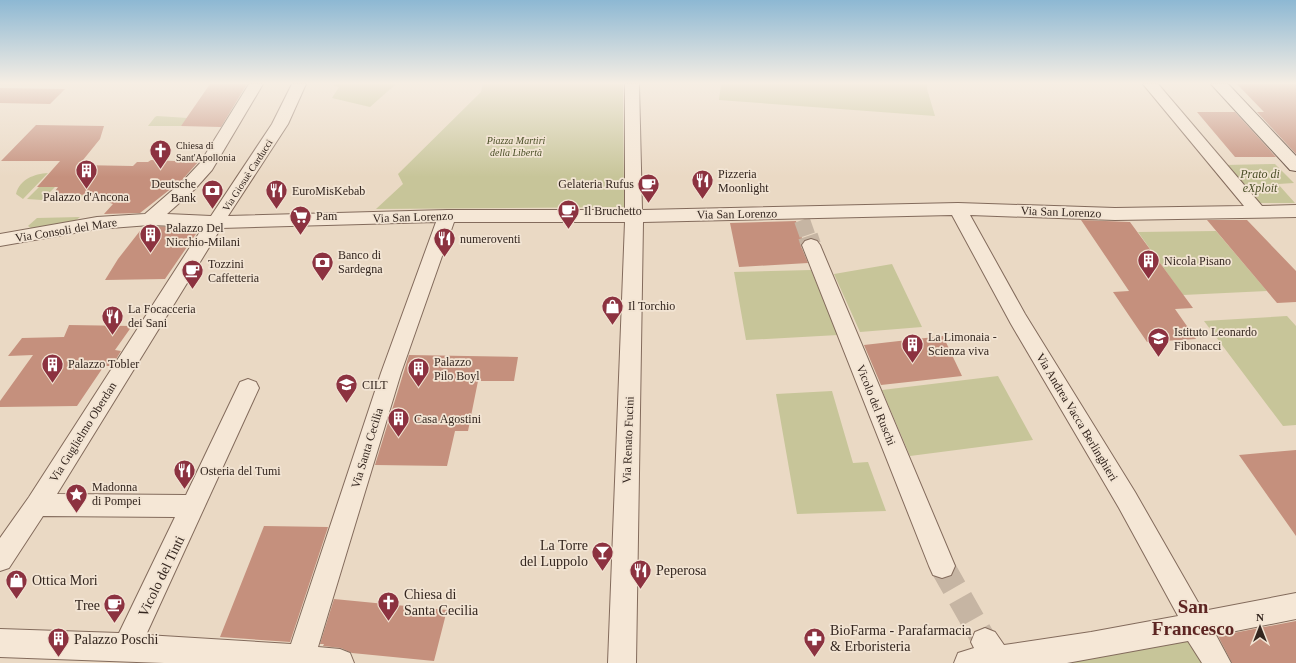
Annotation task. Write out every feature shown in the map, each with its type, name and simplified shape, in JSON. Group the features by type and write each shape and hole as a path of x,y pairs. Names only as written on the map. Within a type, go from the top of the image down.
{"street":[{"path":"150,219 189,185 206,166 237,115"},
{"name":"Via Giosuè Carducci","path":"216,222 280,124 284,115"},
{"path":"632,115 634,216"},
{"path":"1176,115 1257,211"},
{"path":"1247,115 1295,165"},
{"name":"Via San Lorenzo","path":"150,219 216,222 447,216 800,216 958,209 1115,214 1296,211"},
{"name":"Via Andrea Vacca Berlinghieri","path":"958,209 1018,319 1131,507 1191,613 1196,626 1216,663"},
{"name":"Via Santa Cecilia","path":"300,661 391,373 447,216"},
{"name":"Via Renato Fucini","path":"622,663 634,216"},
{"name":"Via Consoli del Mare","path":"0,240 97,223 150,219"},
{"name":"Via Guglielmo Oberdan","path":"0,559 37,505 216,222"},
{"name":"Vicolo del Ruschi","path":"811,245 942,566"},
{"name":"Vicolo del Tinti","path":"127,646 194,506 248,388"},
{"path":"37,505 194,506"},
{"path":"968,663 994,655 1196,626 1296,606"},
{"path":"0,643 127,646 340,663"}],"green space":[{"name":"Piazza Martiri della Libertà","path":"458,115 623,115 624,207 376,209 403,184 398,174"},
{"path":"155,117 188,118 181,126 148,126"},
{"name":"Prato di eXploit","path":"1275,164 1294,183 1278,184 1295,203 1257,203 1224,165"},
{"path":"48,173 23,199 16,194 24,181 28,178"},
{"path":"39,187 55,187 42,200 27,199"},
{"path":"56,194 83,195 79,202 50,201"},
{"path":"80,217 75,221 31,228 28,226 37,218"},
{"path":"1216,231 1267,291 1183,295 1138,232"},
{"path":"892,264 922,327 860,332 834,274"},
{"path":"811,270 838,335 746,340 734,272"},
{"path":"1287,316 1296,326 1296,425 1283,426 1204,321"},
{"path":"998,376 1033,440 910,456 882,390"},
{"path":"832,391 853,463 868,462 886,511 797,514 776,394"},
{"path":"1181,629 1217,663 1000,663"}],"building":[{"path":"189,115 228,115 221,127 181,126"},
{"path":"1199,115 1238,115 1276,157 1235,157"},
{"path":"1260,115 1296,115 1296,154"},
{"path":"36,125 104,126 100,139 79,165 133,166 137,162 148,162 151,160 198,162 182,180 140,213 104,214 113,204 88,195 53,194 58,187 37,187 60,161 1,161"},
{"path":"1081,220 1130,222 1193,308 1175,309 1196,339 1147,342 1113,292 1129,291"},
{"path":"1207,220 1247,220 1296,271 1296,302 1277,303"},
{"path":"796,221 803,241 801,246 808,263 739,267 730,223"},
{"name":"Palazzo Del Nicchio-Milani","path":"143,227 200,228 165,279 105,280 118,259"},
{"name":"Palazzo Tobler","path":"69,325 132,326 115,350 121,351 112,366 104,366 77,406 0,407 0,401 33,355 8,356 22,338 64,337"},
{"name":"La Limonaia - Scienza viva","path":"943,336 962,376 881,385 864,345"},
{"path":"409,355 518,357 514,381 478,381 468,431 455,431 447,466 375,465"},
{"path":"1296,450 1296,536 1239,455"},
{"path":"264,526 328,527 290,642 220,637"},
{"name":"Chiesa di Santa Cecilia","path":"334,599 447,610 434,661 352,653 341,648 323,646 324,644 320,644"},
{"path":"1296,621 1296,663 1232,663 1218,636"}],"tunnel":[{"path":"802,220 808,237"},
{"path":"808,236 811,245"},
{"path":"942,566 985,642"}],"place":[{"name":"Chiesa di Sant'Apollonia","path":"160,170"},
{"name":"Palazzo d'Ancona","path":"86,190"},
{"name":"Pizzeria Moonlight","path":"702,200"},
{"name":"Gelateria Rufus","path":"649,204"},
{"name":"Deutsche Bank","path":"212,210"},
{"name":"EuroMisKebab","path":"276,210"},
{"name":"Il Bruchetto","path":"568,230"},
{"name":"Pam","path":"301,236"},
{"name":"Palazzo Del Nicchio-Milani","path":"151,254"},
{"name":"numeroventi","path":"444,258"},
{"name":"Nicola Pisano","path":"1148,280"},
{"name":"Banco di Sardegna","path":"323,282"},
{"name":"Tozzini Caffetteria","path":"192,290"},
{"name":"Il Torchio","path":"612,326"},
{"name":"La Focacceria dei Sani","path":"113,336"},
{"name":"Istituto Leonardo Fibonacci","path":"1159,358"},
{"name":"La Limonaia - Scienza viva","path":"912,364"},
{"name":"Palazzo Tobler","path":"52,384"},
{"name":"Palazzo Pilo Boyl","path":"419,388"},
{"name":"CILT","path":"346,404"},
{"name":"Casa Agostini","path":"399,438"},
{"name":"Osteria del Tumi","path":"185,490"},
{"name":"Madonna di Pompei","path":"76,514"},
{"name":"La Torre del Luppolo","path":"603,572"},
{"name":"Peperosa","path":"641,590"},
{"name":"Ottica Mori","path":"17,600"},
{"name":"Chiesa di Santa Cecilia","path":"388,622"},
{"name":"Tree","path":"115,624"},
{"name":"Palazzo Poschi","path":"58,658"},
{"name":"BioFarma - Parafarmacia & Erboristeria","path":"815,658"}],"district":[{"name":"San Francesco","path":"1193,617"}]}
